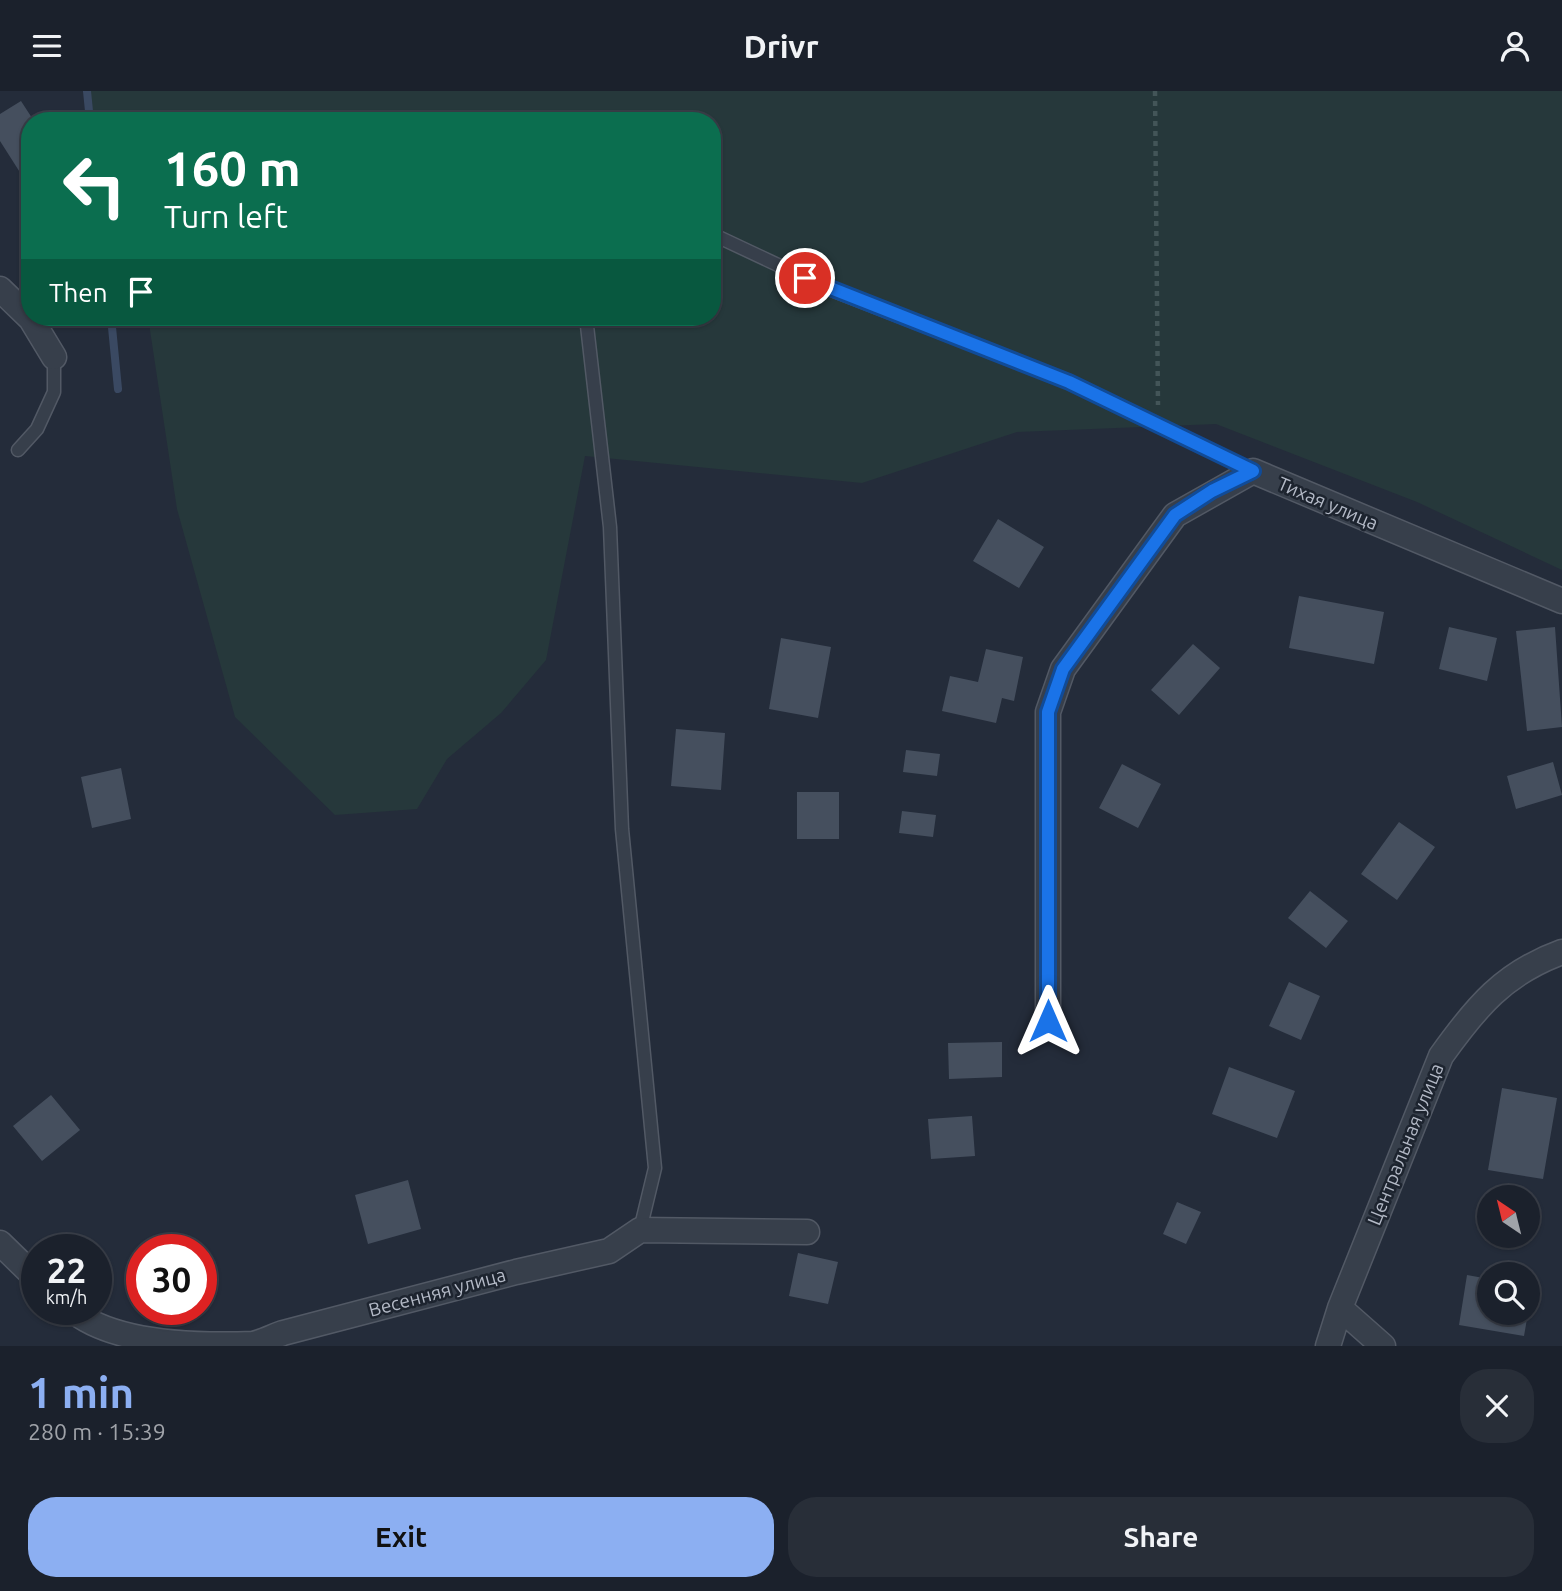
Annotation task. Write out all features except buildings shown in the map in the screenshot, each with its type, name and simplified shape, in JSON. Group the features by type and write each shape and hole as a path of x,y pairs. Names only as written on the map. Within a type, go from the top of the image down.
{"street":[{"path":"0,289 21,309"},
{"path":"35,326 54,357"},
{"name":"Тихая улица","path":"1048,1021 1048,712 1063,669 1175,515 1212,491 1253,471 1562,601"},
{"name":"Центральная улица","path":"1328,1346 1340,1308 1441,1056 1466,1020 1498,986 1538,961 1562,952"},
{"path":"640,1230 807,1232"},
{"name":"Весенняя улица","path":"102,1325 147,1342 254,1344 283,1333 491,1278 609,1251 640,1230"},
{"path":"0,1243 21,1263"},
{"path":"1340,1308 1383,1346"}],"lane":[{"path":"721,238 829,289 1069,382 1253,471"},
{"path":"587,326 610,527 622,829 656,1168 640,1230"},
{"path":"18,450 37,429 54,392 54,357"}],"path":[{"path":"1155,91 1158,425"}],"shaded area":[{"path":"87,91 1562,91 1562,570 1417,502 1216,424 1017,432 862,483 585,456 546,660 501,713 447,759 417,809 335,815 235,717 177,509 149,326 721,326 721,112 89,112"}],"waterway":[{"path":"87,91 89,112"},
{"path":"112,326 118,389"}],"route":[{"path":"805,278 1069,382 1253,471 1212,491 1175,515 1063,669 1048,712 1046,746 1048,1021"}]}
